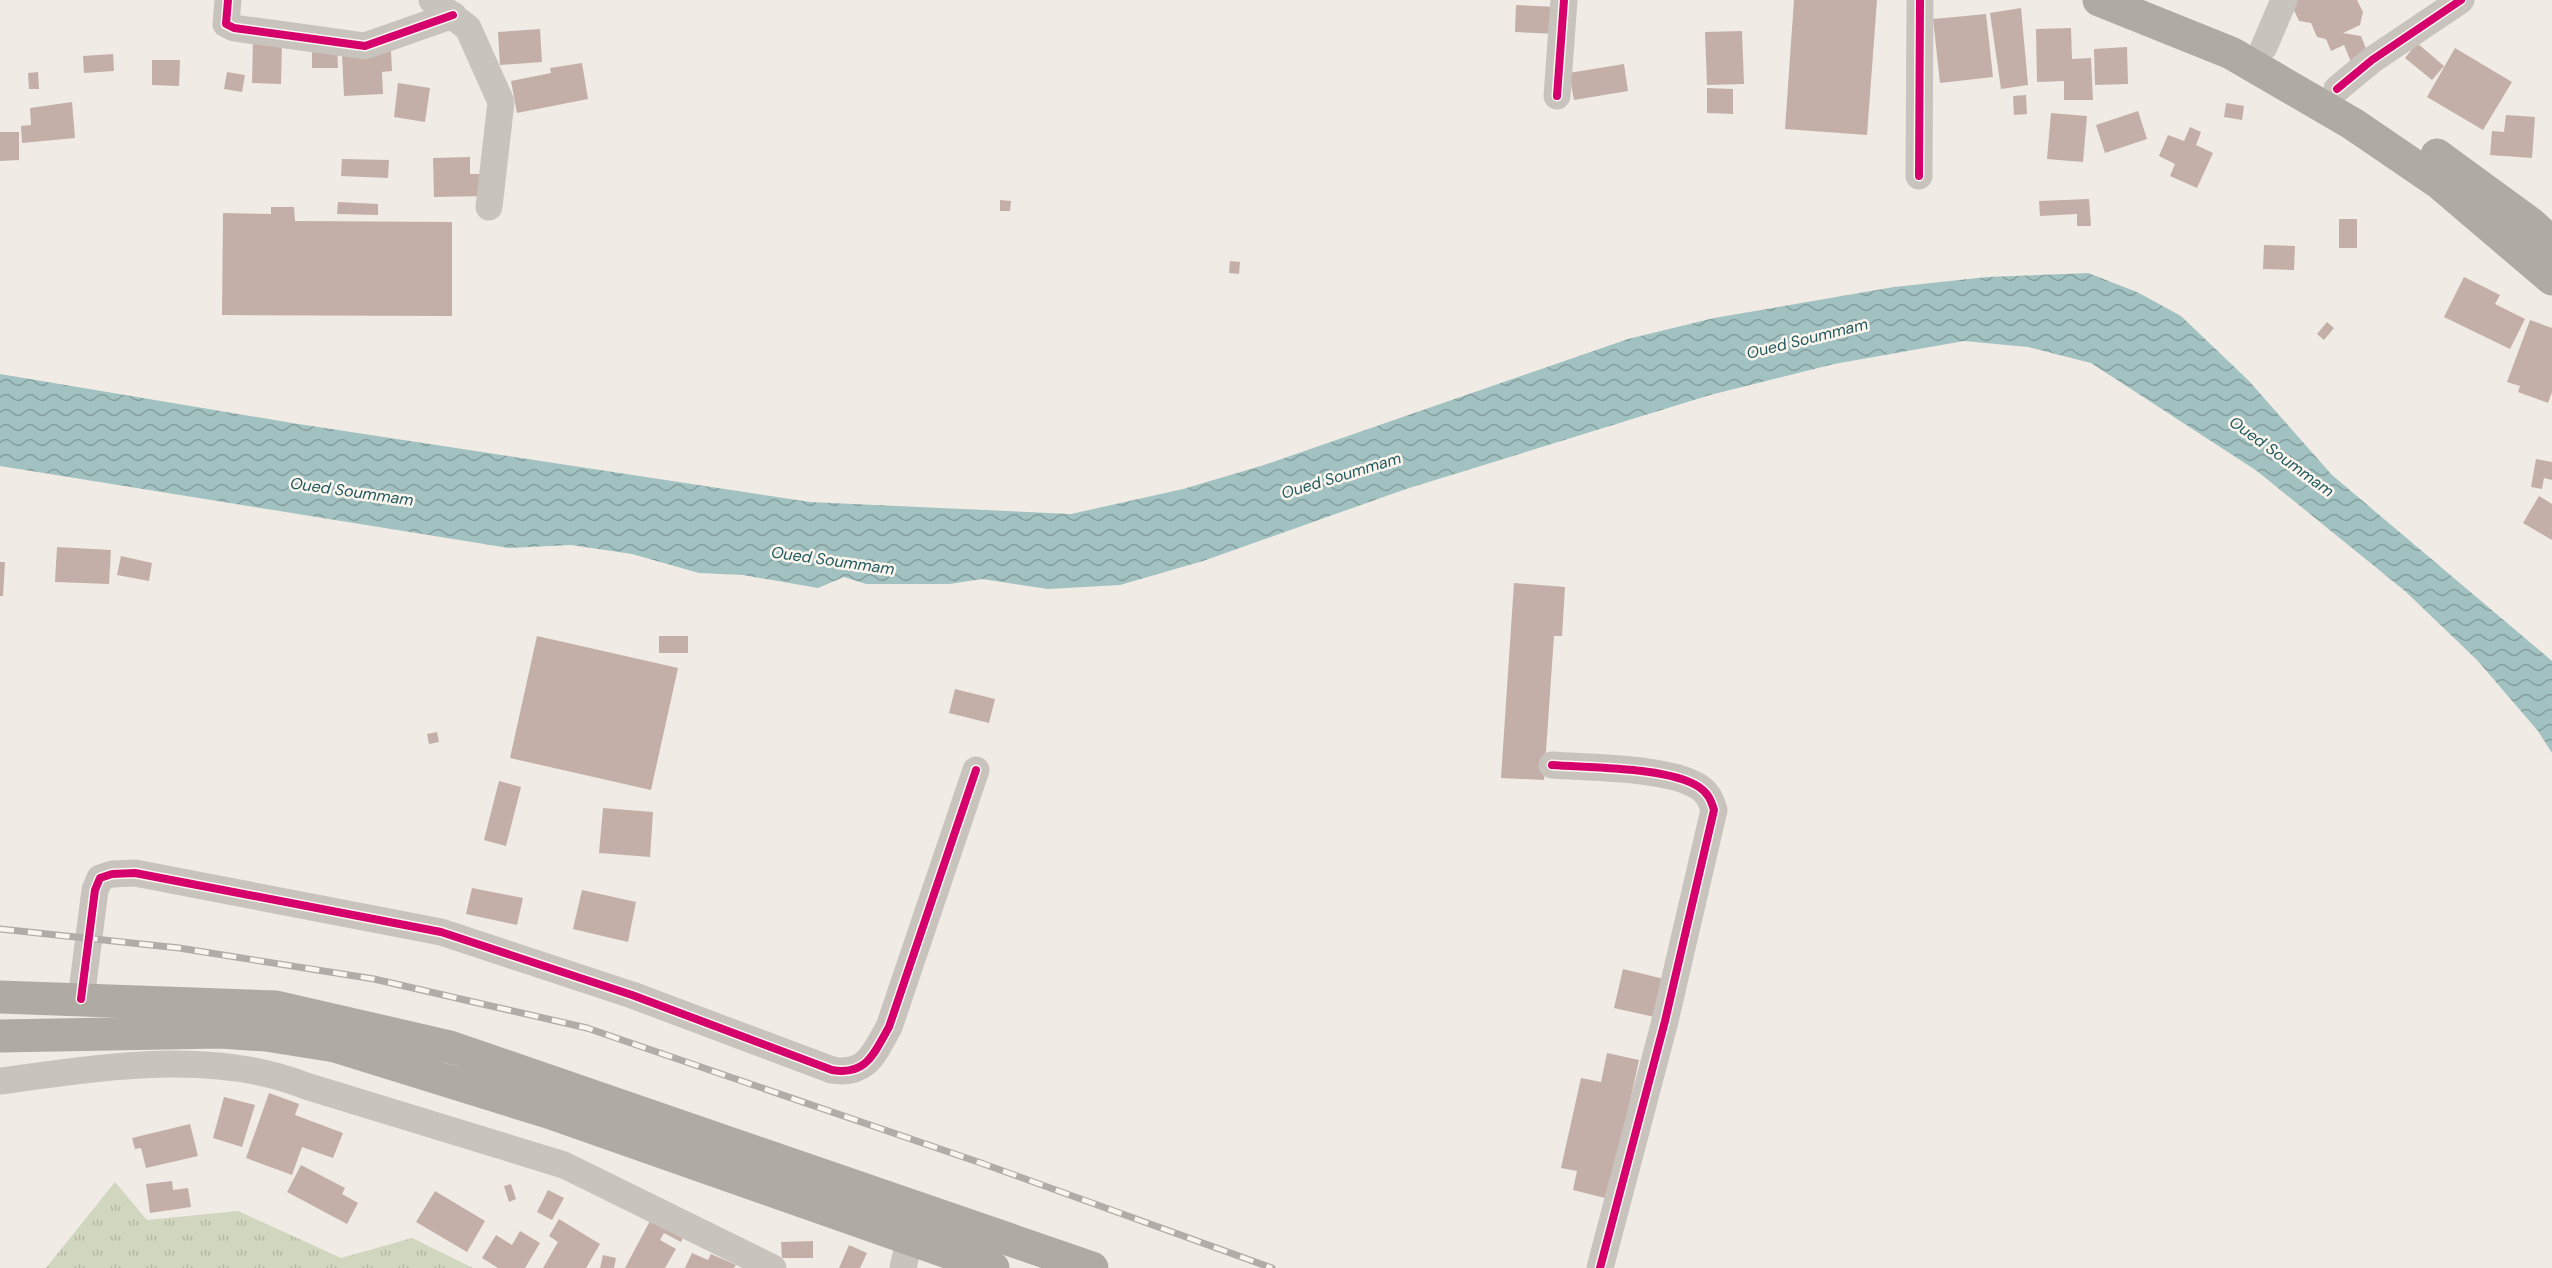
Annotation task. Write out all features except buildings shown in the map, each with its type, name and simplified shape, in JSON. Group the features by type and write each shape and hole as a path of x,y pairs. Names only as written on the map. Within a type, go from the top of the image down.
{"highway":[{"path":"2099,0 2231,53 2353,124 2438,182 2552,279"},
{"path":"2158,0 2264,47 2337,89 2442,158 2530,223 2552,243"},
{"path":"0,997 276,1007 450,1047 1092,1268"},
{"path":"0,1036 220,1032 266,1035 335,1046 548,1112 907,1253 993,1268"}],"street":[{"path":"228,0 226,24 234,28 365,46 442,8 468,28 501,102 489,207"},
{"path":"1557,96 1564,0"},
{"path":"1919,176 1920,0"},
{"path":"2264,47 2284,0"},
{"path":"2337,89 2373,60 2461,0"},
{"path":"1552,765 1680,777 1700,787 1710,796 1714,810 1665,1022 1600,1268"},
{"path":"81,999 95,890 100,878 112,874 135,873 441,932 632,995 832,1070 854,1071 870,1059 889,1027 976,770"},
{"path":"0,1080 124,1065 245,1068 276,1074 306,1086 564,1165 772,1268"}],"green space":[{"path":"115,1182 147,1220 238,1211 341,1258 412,1238 473,1268 46,1268"}],"water":[{"name":"Oued Soummam","path":"2088,273 2137,292 2181,316 2249,381 2332,475 2552,661 2552,753 2538,731 2477,660 2405,591 2257,471 2091,363 2028,347 1964,341 1834,364 1710,395 1406,489 1203,561 1120,585 1048,589 982,579 949,584 866,584 844,577 818,588 743,575 699,573 632,554 571,545 509,548 0,466 0,374 292,423 810,502 1071,514 1183,489 1264,465 1628,339 1714,318 1894,287 1987,277"}],"railway":[{"path":"0,929 179,948 374,979 587,1028 981,1163 1272,1268"}],"cycle path":[{"path":"228,0 226,24 234,28 365,46 453,15"},
{"path":"1557,96 1564,0"},
{"path":"1919,176 1920,0"},
{"path":"2337,89 2372,60 2461,0"},
{"path":"1552,765 1649,772 1686,780 1702,789 1709,797 1714,810 1665,1021 1600,1268"},
{"path":"81,999 95,890 100,878 112,874 135,873 441,932 632,995 832,1070 854,1069 868,1061 874,1054 889,1027 976,770"}]}
